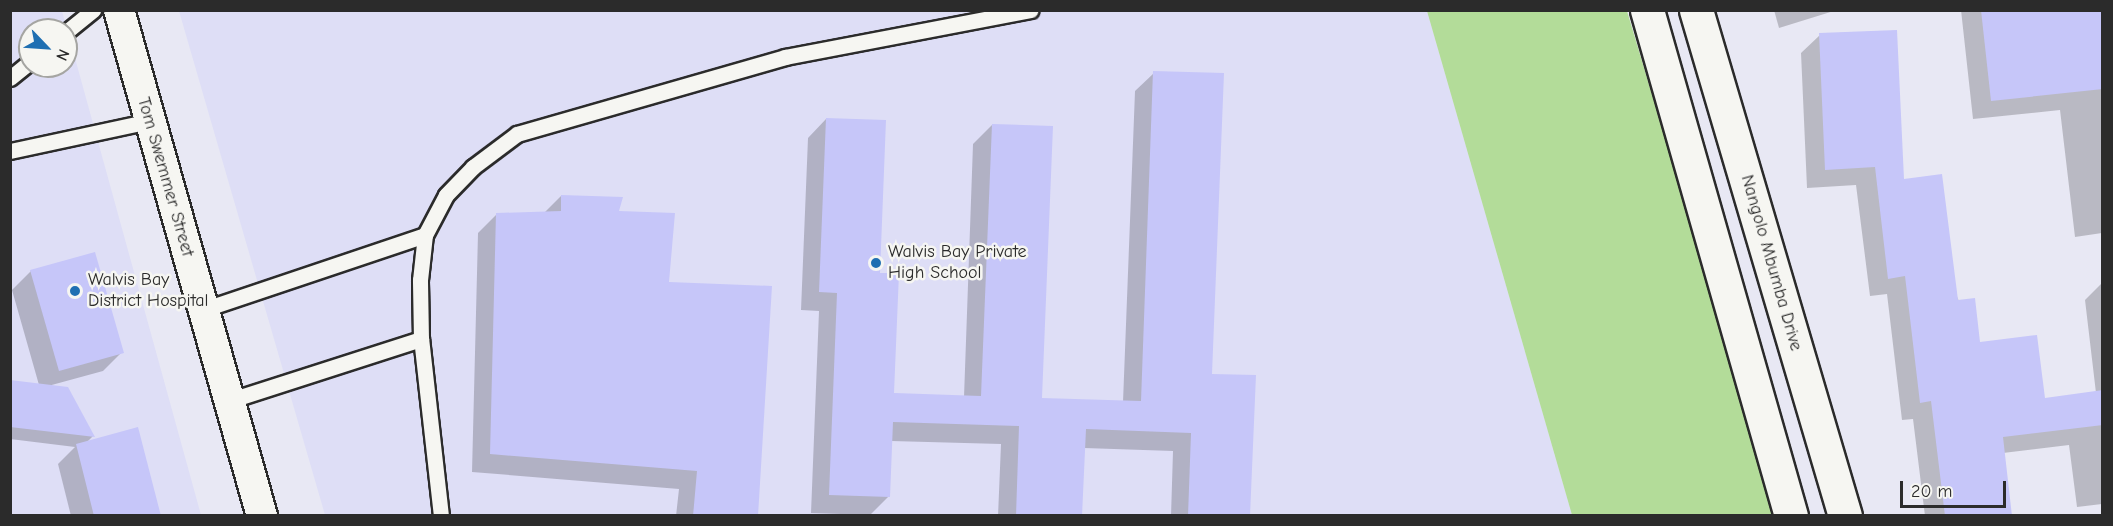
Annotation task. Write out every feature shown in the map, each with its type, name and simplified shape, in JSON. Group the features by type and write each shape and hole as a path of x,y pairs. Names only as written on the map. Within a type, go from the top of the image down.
{"street":[{"name":"Tom Swemmer Street","path":"119,10 262,516"},
{"path":"1647,10 1791,516"},
{"name":"Nangolo Mbumba Drive","path":"1696,10 1845,516"}],"lane":[{"path":"78,22 93,10"},
{"path":"441,516 421,339 425,235 446,195 517,134 785,57 1031,10"},
{"path":"10,151 150,121"},
{"path":"202,310 425,235"},
{"path":"228,401 421,339"}],"shaded area":[{"name":"Walvis Bay District Hospital","path":"10,11 62,11 64,18 18,18 18,78 78,78 78,69 201,515 11,515"},
{"name":"Walvis Bay Private High School","path":"179,11 1427,11 1572,515 325,515"}],"green space":[{"path":"1427,11 1627,11 1778,515 1572,515"}],"building":[{"path":"1981,10 2103,10 2103,89 1991,101"},
{"path":"1897,30 1904,179 1942,174 1958,300 1975,298 1980,342 2037,335 2045,398 2103,390 2103,425 2003,437 2012,516 1945,516 1931,401 1920,403 1905,276 1888,279 1875,167 1825,170 1819,33"},
{"path":"1153,71 1224,73 1212,374 1256,375 1250,516 1188,516 1191,433 1086,429 1082,516 1016,516 1019,426 893,422 890,497 829,495 837,293 819,292 826,118 886,120 880,273 899,273 894,393 981,396 992,124 1053,126 1042,398 1141,401"},
{"path":"561,195 623,197 619,211 675,213 669,282 772,286 758,516 693,516 697,471 490,454 496,213 561,211"},
{"path":"95,252 124,353 59,371 30,270"},
{"path":"10,380 68,387 95,437 10,427"},
{"path":"138,427 161,516 94,516 76,444"}],"place":[{"name":"Walvis Bay Private High School","path":"876,263"},
{"name":"Walvis Bay District Hospital","path":"75,291"}]}
